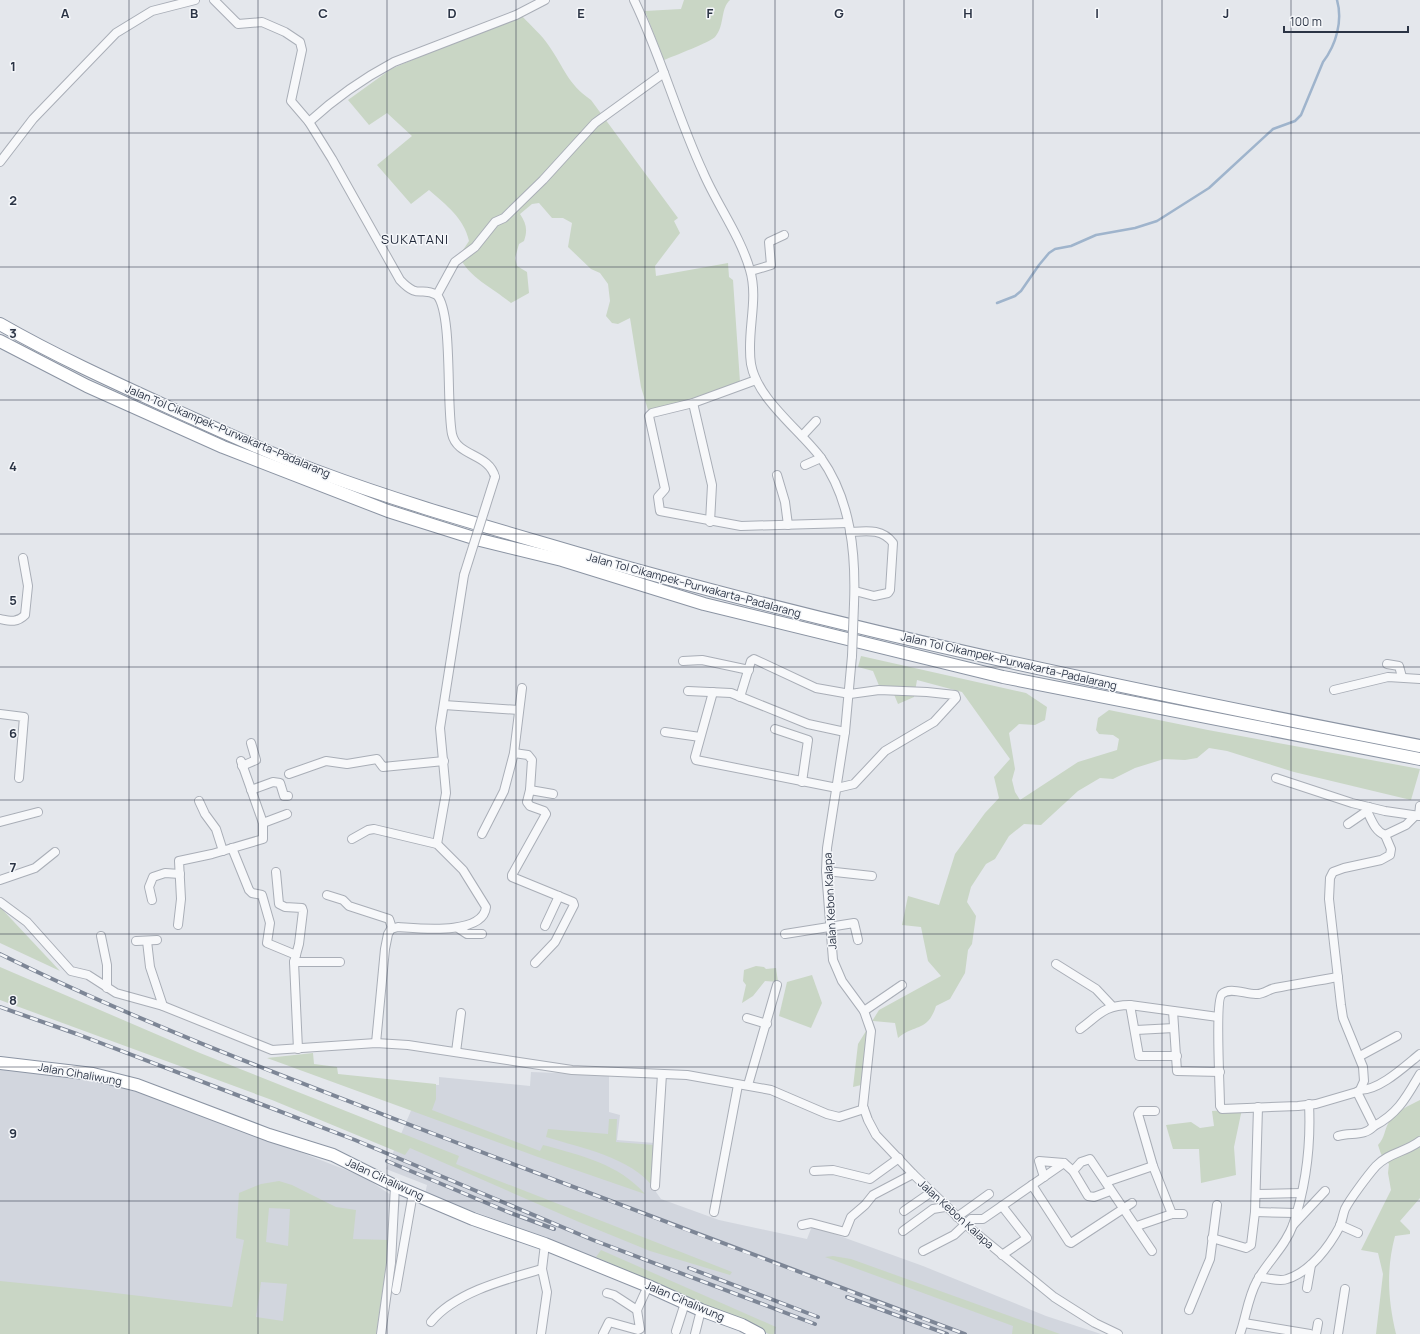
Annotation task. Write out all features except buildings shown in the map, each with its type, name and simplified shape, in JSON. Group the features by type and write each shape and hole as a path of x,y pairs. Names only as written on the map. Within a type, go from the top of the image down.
{"highway":[{"name":"Jalan Tol Cikampek–Purwakarta–Padalarang","path":"0,324 31,342 123,386 228,434 316,471 398,500 484,526 707,590 832,622 1180,700 1420,746"},
{"name":"Jalan Tol Cikampek–Purwakarta–Padalarang","path":"0,341 87,386 224,447 381,508 480,540 562,560 704,604 1003,677 1420,758"},
{"name":"Jalan Cihaliwung","path":"0,1063 93,1074 137,1085 269,1135 333,1155 395,1186 473,1218 545,1244 702,1310 742,1325 759,1334"}],"street":[{"path":"0,162 33,119 101,48 130,23 162,4 186,4 195,0"},
{"path":"214,0 238,24 262,22 285,32 300,42 302,50 290,98 295,107 309,122 338,168 400,280 410,290 418,293 428,292 437,295 442,301 448,360 450,420 454,440 458,446 490,465 495,477 464,575 440,728 446,793 437,844"},
{"path":"309,122 377,71 394,62 516,15 545,0"},
{"path":"634,0 703,174 737,240 750,271 753,295 750,351 751,363 756,380 693,403 652,413 649,416 665,489 658,497 659,509 662,512 710,522 741,526 788,525 874,530 893,543 890,590 888,593 874,596 854,591"},
{"path":"437,295 455,262 475,247 495,222 504,218 543,180 595,123 664,73"},
{"path":"750,271 771,265 769,242 784,235"},
{"name":"Jalan Kebon Kalapa","path":"756,380 777,408 821,458 834,481 849,528 854,555 854,604 850,694 827,848 826,871 830,928 835,966 842,981 864,1011 871,1031 864,1109 868,1120 876,1135 945,1207 1054,1297 1095,1323 1118,1334"},
{"path":"693,403 712,485 710,522"},
{"path":"802,436 816,422"},
{"path":"805,465 821,458"},
{"path":"777,475 785,502 788,525"},
{"path":"0,619 13,621 18,620 25,615 28,586 23,558"},
{"path":"712,692 695,757 699,762 837,788 854,784 885,751 934,722 956,698 955,695 948,693 880,690 850,694 816,688 755,659 751,661 740,697"},
{"path":"683,661 708,661 749,670"},
{"path":"1387,664 1399,666 1402,677"},
{"path":"1334,690 1388,677 1420,679"},
{"path":"482,834 504,791 514,753 522,688"},
{"path":"688,691 730,693 808,724 845,732"},
{"path":"444,705 519,710"},
{"path":"0,714 24,717 20,778"},
{"path":"775,729 808,740 802,782"},
{"path":"665,732 700,737"},
{"path":"178,925 181,899 178,861 262,840 263,823 242,764 256,760 251,743"},
{"path":"514,753 528,755 532,760 530,790 527,802 544,811 546,814 512,877 572,900 574,905 555,942 535,963"},
{"path":"289,774 331,761 347,764 377,759 383,768 444,761"},
{"path":"1276,778 1368,809 1419,812"},
{"path":"251,790 276,782 280,783 284,796 288,796"},
{"path":"530,790 553,794"},
{"path":"199,801 203,811 216,829 222,851"},
{"path":"1348,824 1368,809"},
{"path":"1368,809 1379,833 1385,835 1402,828 1419,812"},
{"path":"0,822 38,812"},
{"path":"263,823 287,814"},
{"path":"352,839 368,830 374,829 437,844 463,870 486,908 483,914 475,921 458,928 392,928"},
{"path":"1374,1126 1359,1091 1364,1081 1363,1067 1360,1056 1343,1018 1329,899 1331,874 1344,868 1381,860 1390,855 1391,849 1385,835"},
{"path":"232,848 250,892 262,895 270,923 266,943 295,959 340,962"},
{"path":"0,880 35,868 56,852"},
{"path":"826,871 872,876"},
{"path":"276,872 279,904 285,907 298,907 303,912 300,938 295,959 298,1049"},
{"path":"152,900 149,887 153,877 165,873 180,874"},
{"path":"327,895 343,900 351,907 389,920 392,928"},
{"path":"545,926 559,896"},
{"path":"0,902 27,922 71,971 88,975 116,993 164,1006 272,1050 376,1044 408,1045 572,1070 687,1075 738,1085 748,1085 771,1090 827,1114 839,1117 864,1109"},
{"path":"785,934 855,923 858,940"},
{"path":"376,1044 385,949 388,934 392,928"},
{"path":"458,928 466,934 482,934"},
{"path":"101,936 107,965 107,988"},
{"path":"136,941 157,940"},
{"path":"147,941 150,968 164,1006"},
{"path":"1056,964 1096,989 1112,1006"},
{"path":"1338,976 1274,988 1258,994 1229,990 1222,994 1219,998 1218,1017 1220,1106 1222,1110 1309,1104 1359,1091 1373,1087 1392,1076 1420,1054"},
{"path":"748,1085 767,1024 777,985"},
{"path":"864,1011 902,985"},
{"path":"1080,1029 1112,1006 1130,1005 1218,1017"},
{"path":"1130,1005 1136,1030 1136,1045 1139,1056 1177,1056"},
{"path":"1173,1011 1177,1071 1220,1072"},
{"path":"456,1052 461,1013"},
{"path":"747,1018 767,1024"},
{"path":"1136,1030 1174,1028"},
{"path":"1360,1056 1397,1036"},
{"path":"655,1186 662,1074"},
{"path":"1338,1136 1346,1133 1366,1133 1374,1126 1390,1118 1420,1074"},
{"path":"714,1212 738,1085"},
{"path":"1293,1225 1305,1178 1310,1134 1309,1104"},
{"path":"1212,1238 1246,1248 1251,1245 1256,1194 1258,1107"},
{"path":"1155,1111 1140,1111 1138,1114 1152,1166 1172,1214"},
{"path":"1260,1277 1286,1280 1311,1265 1325,1248 1340,1225 1345,1209 1351,1199 1375,1167 1388,1155 1409,1148 1420,1140"},
{"path":"814,1171 833,1170 870,1179 899,1158"},
{"path":"1073,1171 1081,1162 1090,1159 1110,1190 1137,1226 1152,1251"},
{"path":"1044,1177 1039,1161 1064,1163 1073,1171 1088,1196 1094,1197 1110,1190"},
{"path":"923,1251 954,1234 971,1219 982,1220 1064,1163"},
{"path":"1106,1182 1152,1166"},
{"path":"802,1225 811,1223 845,1232 851,1217 865,1205 873,1194 913,1174"},
{"path":"1032,1185 1071,1243 1132,1203"},
{"path":"381,1334 391,1264 395,1186"},
{"path":"1240,1334 1256,1283 1281,1248 1293,1225 1325,1191"},
{"path":"396,1290 413,1193"},
{"path":"904,1211 930,1193"},
{"path":"1256,1194 1301,1193"},
{"path":"957,1217 989,1194"},
{"path":"1189,1310 1208,1265 1217,1205"},
{"path":"1002,1206 1027,1238 1002,1255"},
{"path":"903,1232 933,1209 945,1207"},
{"path":"1255,1212 1295,1213"},
{"path":"1137,1226 1172,1214 1183,1214"},
{"path":"1340,1225 1358,1233"},
{"path":"541,1334 546,1292 542,1269 545,1244"},
{"path":"1307,1288 1311,1265"},
{"path":"431,1322 450,1306 467,1296 510,1278 542,1269"},
{"path":"603,1334 609,1322 638,1330 640,1329 637,1310 648,1286"},
{"path":"1338,1334 1345,1289"},
{"path":"607,1293 614,1295 637,1310"},
{"path":"676,1331 685,1303"},
{"path":"695,1334 702,1310"},
{"path":"1244,1323 1296,1333 1310,1334"},
{"path":"1316,1334 1318,1323"}],"shaded area":[{"path":"0,1067 128,1085 364,1177 400,1201 381,1334 0,1334"},
{"path":"531,1072 609,1075 609,1112 620,1115 617,1140 655,1143 656,1192 661,1199 719,1220 807,1239 812,1226 923,1266 1046,1316 1101,1334 768,1334 542,1236 425,1194 427,1185 386,1169 422,1085 439,1085 439,1077 530,1086"}],"green space":[{"path":"684,0 730,0 725,8 720,28 715,37 664,60 645,11 681,9"},
{"path":"522,16 546,42 571,82 591,100 678,218 674,221 680,233 655,266 656,276 728,263 729,277 733,280 740,382 683,402 648,410 641,387 630,318 618,324 612,323 606,316 610,301 608,284 600,273 591,269 568,247 572,223 563,218 552,218 539,203 532,204 520,214 524,220 526,233 524,241 519,244 515,258 517,266 527,272 529,293 511,303 475,277 463,264 459,256 469,241 463,225 454,212 429,190 411,204 377,165 412,136 387,113 369,125 348,100 391,69 452,43"},
{"path":"861,656 1026,693 1047,707 1045,720 1035,725 1019,724 1009,733 1015,769 1012,780 1015,792 1020,800 1078,762 1117,750 1119,739 1113,735 1099,734 1096,730 1098,718 1109,710 1420,769 1411,800 1294,772 1227,751 1209,748 1197,758 1185,760 1164,759 1135,768 1113,779 1100,778 1078,791 1041,825 1024,824 1009,836 995,859 986,864 971,887 967,902 976,916 972,944 968,950 965,973 950,999 936,1006 933,1014 925,1024 898,1038 895,1023 873,1021 865,1084 853,1087 858,1044 879,1010 941,976 928,961 921,927 902,925 908,896 939,905 955,854 985,813 999,798 994,777 1010,759 962,692 917,680 914,697 898,704 891,687 880,688 873,671 858,667"},
{"path":"0,907 60,971 0,943"},
{"path":"756,966 764,967 766,969 776,968 778,982 765,981 753,996 742,1003 746,985 743,981 744,970"},
{"path":"0,967 200,1053 459,1156 456,1164 732,1272 730,1275 650,1251 579,1222 410,1148 405,1155 272,1100 0,1000"},
{"path":"812,975 822,1003 811,1028 779,1016 787,982"},
{"path":"313,1053 314,1064 337,1067 338,1074 436,1084 436,1099 432,1110 540,1151 543,1145 598,1162 623,1175 645,1194 538,1157 267,1058"},
{"path":"1420,1100 1420,1198 1400,1221 1410,1231 1410,1234 1395,1236 1390,1261 1389,1285 1391,1309 1396,1334 1376,1334 1383,1274 1378,1253 1361,1250 1391,1190 1388,1173 1389,1164 1381,1154 1378,1145 1382,1140 1391,1118 1403,1109"},
{"path":"1242,1109 1234,1147 1236,1175 1201,1183 1199,1149 1173,1149 1166,1125 1191,1122 1200,1128 1214,1126 1212,1111"},
{"path":"609,1119 617,1119 616,1142 654,1145 654,1188 644,1177 619,1161 546,1137 548,1129 608,1134"},
{"path":"279,1181 292,1185 336,1207 356,1210 353,1239 390,1240 376,1334 0,1334 0,1281 232,1307 244,1240 236,1238 239,1193 261,1184","holes":["269,1208 290,1209 288,1246 266,1242","261,1282 287,1284 283,1321 256,1317"]},
{"path":"601,1250 776,1327 774,1334 769,1334 596,1257"},
{"path":"833,1256 851,1259 1060,1334 1012,1334 1013,1326 825,1257"}],"waterway":[{"path":"997,303 1015,296 1021,291 1039,265 1049,253 1055,249 1071,246 1096,235 1135,228 1157,221 1209,188 1273,129 1295,121 1301,115 1323,62 1335,40 1339,24 1339,8 1337,0"}],"railway":[{"path":"0,954 160,1027 269,1071 965,1334"},
{"path":"0,1007 77,1034 355,1140 593,1240 815,1324"},
{"path":"387,1161 508,1212 554,1229"},
{"path":"689,1268 818,1317"},
{"path":"847,1297 947,1334"}],"district":[{"name":"SUKATANI","path":"415,239"}]}
